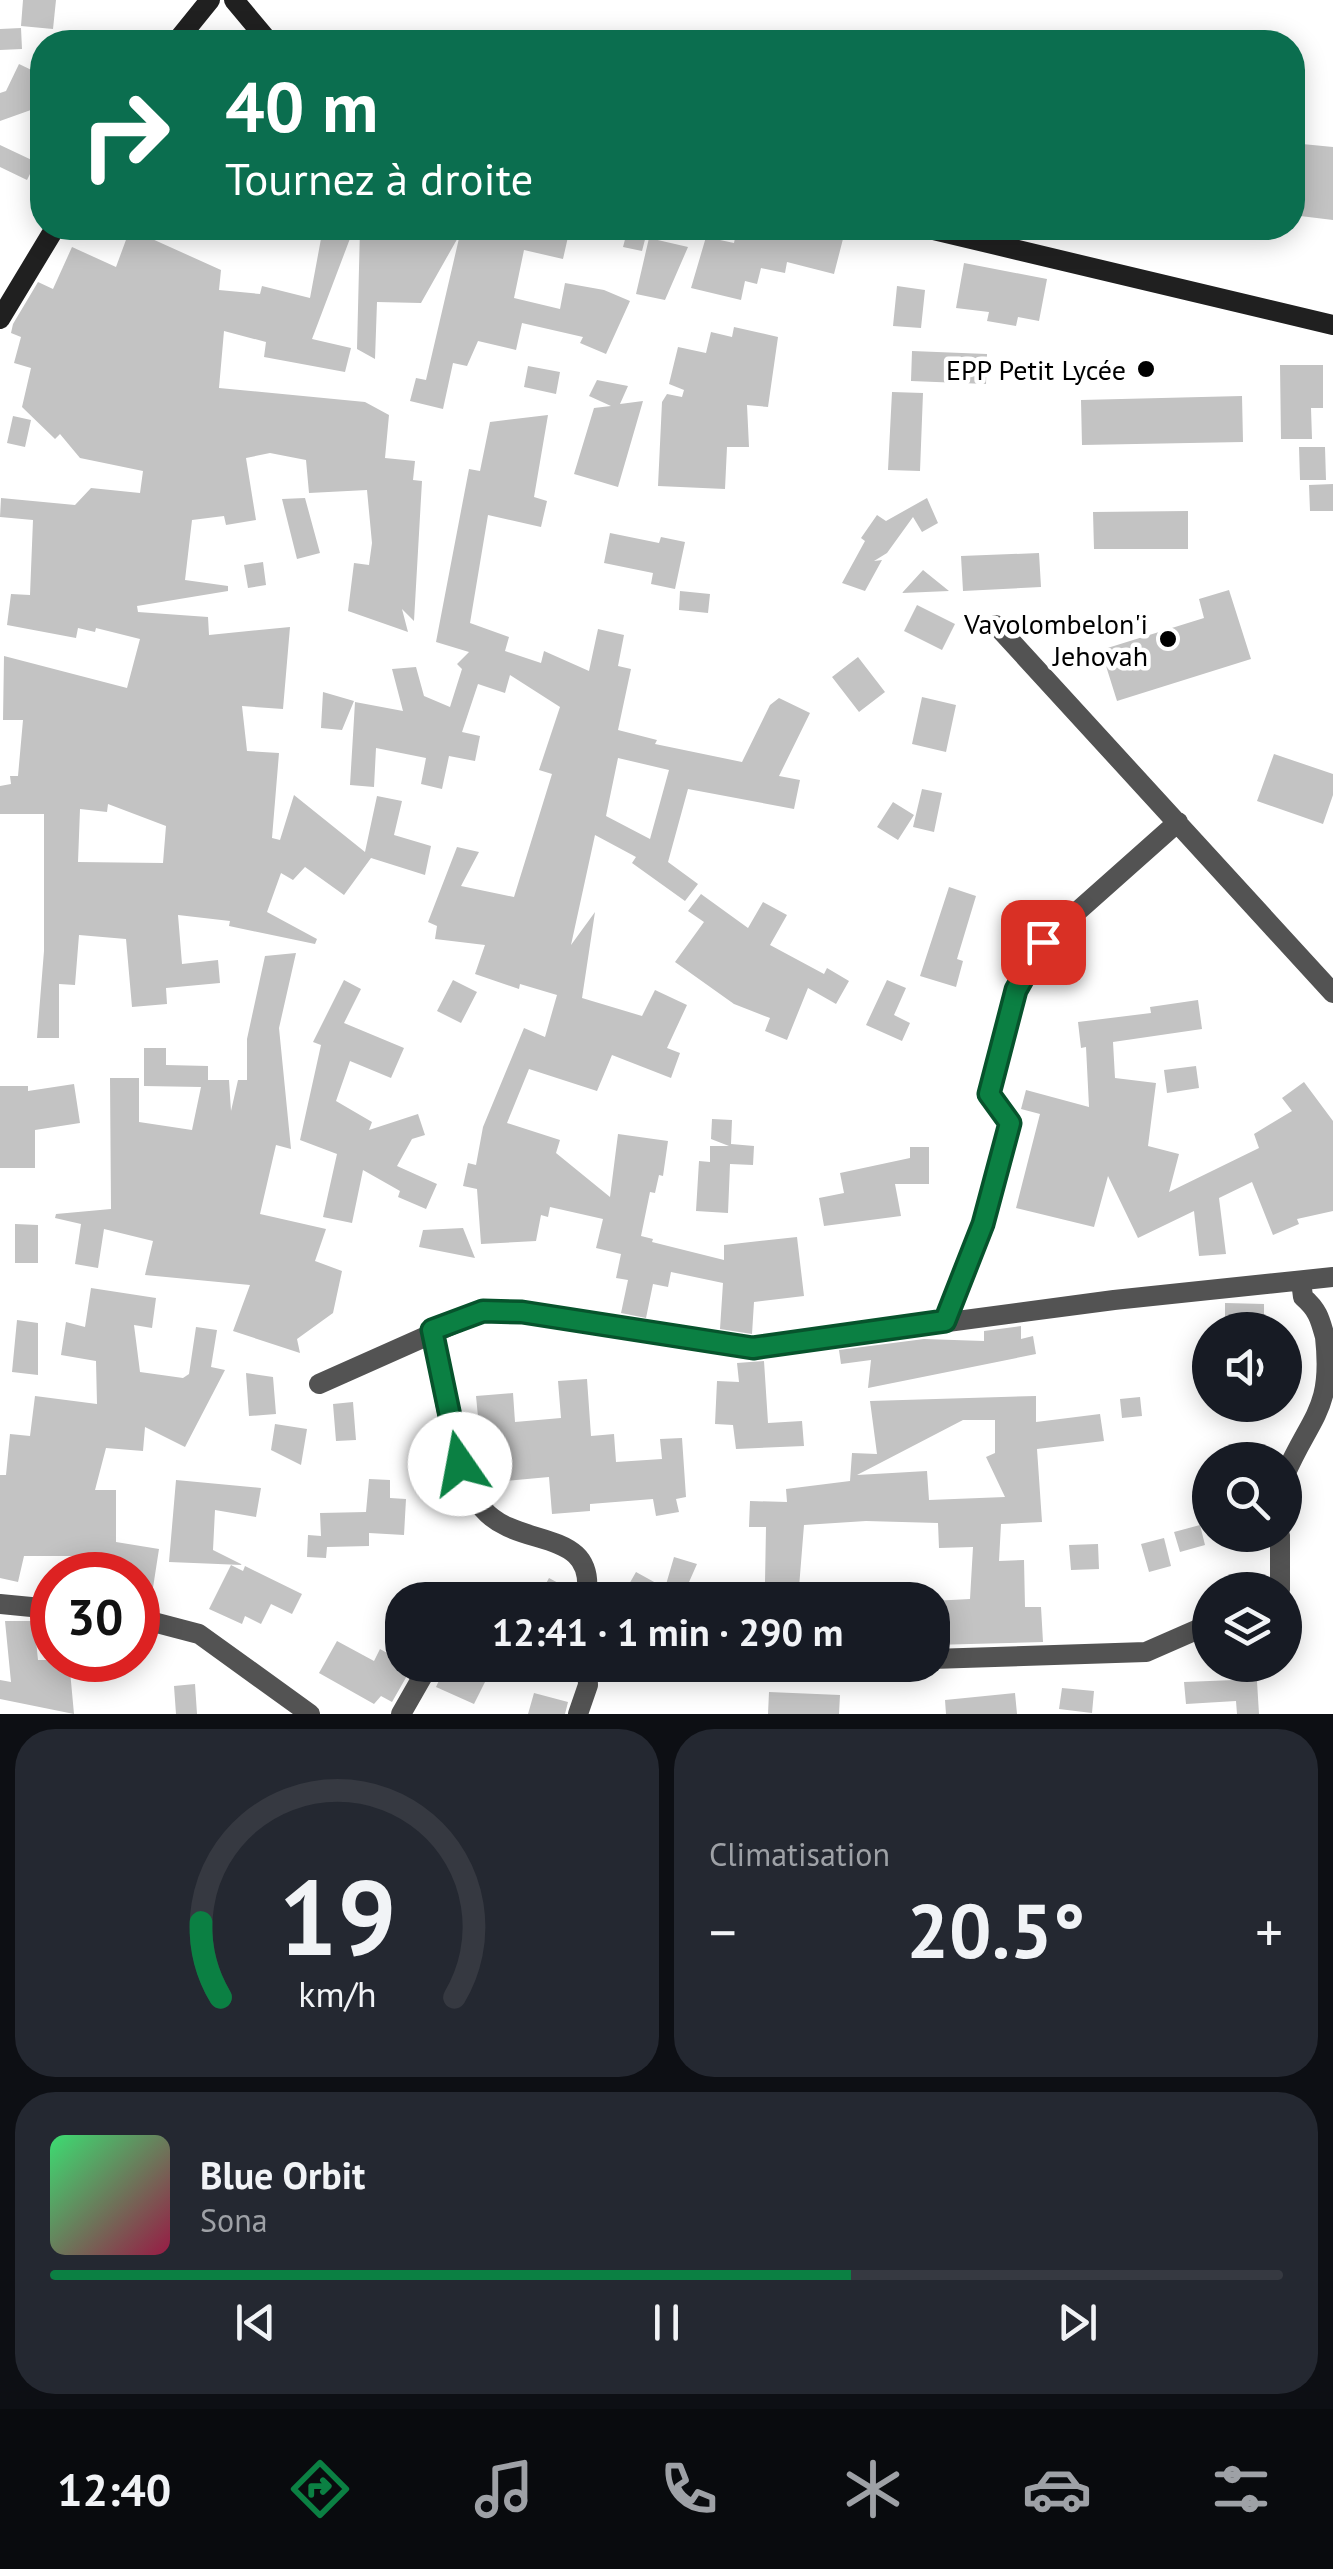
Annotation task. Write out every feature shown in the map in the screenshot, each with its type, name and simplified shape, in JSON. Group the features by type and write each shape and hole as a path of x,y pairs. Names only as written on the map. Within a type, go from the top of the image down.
{"street":[{"path":"186,30 210,0"},
{"path":"234,0 259,30"},
{"path":"0,320 48,240"},
{"path":"975,240 1333,325"},
{"path":"996,625 1333,993"},
{"path":"945,1321 983,1224 1010,1123 989,1094 1016,990 1043,942 1178,822"},
{"path":"319,1384 432,1330 483,1311 522,1312 753,1348 945,1321 1333,1278"},
{"path":"1302,1282 1303,1297 1318,1310 1330,1361 1332,1396 1302,1446"},
{"path":"432,1330 460,1464 483,1509 505,1526 566,1547 586,1562 589,1582"},
{"path":"0,1604 30,1607"},
{"path":"160,1624 199,1634 310,1714"},
{"path":"950,1658 1146,1652 1192,1632"},
{"path":"401,1714 419,1682"},
{"path":"578,1714 588,1682"}],"building":[{"path":"23,0 56,0 53,29 21,26"},
{"path":"21,28 22,49 0,50 0,29"},
{"path":"19,64 30,69 30,110 0,121 0,93 6,91"},
{"path":"1305,144 1333,147 1333,220 1305,217"},
{"path":"0,145 30,159 27,180 0,167"},
{"path":"126,240 154,240 221,270 219,290 260,294 262,286 310,298 321,240 349,240 312,339 351,348 345,372 264,357 266,342 224,331 219,388 365,402 389,415 385,458 415,461 413,480 422,481 414,621 402,609 408,632 348,611 354,563 369,565 372,543 367,490 309,493 306,460 270,453 246,458 256,520 226,525 224,516 192,520 185,580 228,586 228,591 137,606 138,612 208,617 209,635 290,627 283,709 242,706 247,751 279,753 272,838 280,840 294,795 365,852 377,796 402,801 394,835 431,846 425,875 371,858 344,895 305,867 293,880 281,873 267,912 317,939 315,944 229,926 230,921 178,915 182,964 218,960 220,983 166,988 167,1004 132,1007 126,939 79,935 75,985 59,984 59,1038 37,1038 44,951 44,814 0,814 0,786 11,784 10,776 18,776 23,720 3,720 4,656 127,688 140,639 96,628 95,632 78,628 76,638 7,625 11,594 30,595 33,520 0,517 1,498 75,505 91,488 140,493 143,471 80,458 60,434 55,439 22,407 31,368 14,363 21,337 11,333 13,324 38,282 53,289 72,247 116,267","holes":["108,804 166,826 163,863 78,862 80,809 107,812"]},
{"path":"360,240 457,240 421,303 377,302 375,359 357,349"},
{"path":"459,240 567,240 563,259 524,250 514,298 560,309 565,283 604,290 630,301 606,354 580,343 583,337 522,323 516,350 478,341 467,366 453,363 443,409 410,401 416,378 426,380"},
{"path":"625,240 645,240 642,251 623,247"},
{"path":"649,240 688,247 665,300 636,294"},
{"path":"705,240 843,240 834,274 787,262 785,273 761,268 757,284 745,281 741,300 691,288"},
{"path":"964,263 1047,279 1039,321 1018,317 1016,326 987,321 989,312 956,308"},
{"path":"897,286 925,290 921,328 893,326"},
{"path":"734,327 778,337 768,407 747,405 749,447 727,447 725,489 658,486 662,402 667,394 682,397 684,390 669,384 678,347 706,353 711,332 732,337"},
{"path":"912,351 987,354 986,384 911,381"},
{"path":"1280,365 1323,365 1323,408 1311,408 1312,439 1281,439"},
{"path":"528,366 560,372 556,394 524,387"},
{"path":"597,380 628,386 620,404 643,401 618,487 574,474 594,408 611,406 589,396"},
{"path":"892,392 923,393 920,471 888,470"},
{"path":"1242,396 1243,442 1082,445 1081,400"},
{"path":"548,415 534,497 547,501 541,527 488,515 470,623 509,637 505,651 541,663 544,651 589,671 598,629 624,635 618,666 631,669 618,730 657,740 655,744 742,762 770,705 779,698 810,713 779,776 800,780 794,809 688,789 668,862 698,884 685,901 632,863 636,857 595,835 571,945 595,912 582,998 642,1016 655,990 687,1005 667,1048 680,1053 671,1078 612,1055 597,1091 529,1069 507,1123 560,1140 556,1153 610,1197 618,1134 668,1141 663,1176 659,1175 655,1193 650,1192 641,1236 653,1239 652,1242 724,1260 724,1245 797,1237 804,1296 754,1302 752,1334 720,1329 723,1283 671,1272 668,1287 653,1284 646,1318 621,1313 628,1280 616,1278 621,1254 596,1248 603,1219 550,1207 548,1217 541,1215 536,1241 481,1244 477,1189 463,1186 468,1163 476,1165 483,1127 524,1028 545,1037 557,995 520,984 519,989 475,974 485,945 435,939 437,926 428,922 457,847 479,852 461,886 514,897 552,774 539,770 560,707 510,675 505,693 478,684 462,732 480,736 475,761 449,756 442,789 421,784 426,758 376,748 374,787 350,785 355,702 403,711 392,669 416,667 424,696 450,707 462,669 457,664 469,652 436,642 469,469 480,471 490,422","holes":["618,758 669,770 650,839 606,816"]},
{"path":"13,416 31,420 25,447 7,443"},
{"path":"1299,447 1325,447 1326,480 1300,480"},
{"path":"1333,484 1333,511 1310,511 1309,485"},
{"path":"305,498 320,553 297,559 282,499"},
{"path":"927,498 938,523 922,532 913,517 887,553 874,561 882,560 865,591 842,583 865,541 861,538 877,515 886,521"},
{"path":"1188,511 1188,549 1094,549 1093,512"},
{"path":"610,533 659,543 661,537 685,542 675,589 651,584 653,573 604,563"},
{"path":"1039,553 1041,587 963,591 961,556"},
{"path":"263,562 266,585 248,588 244,565"},
{"path":"923,570 949,591 902,593"},
{"path":"1229,590 1251,659 1117,701 1101,650 1204,618 1199,599"},
{"path":"680,591 710,594 708,613 679,610"},
{"path":"917,605 955,624 942,650 904,631"},
{"path":"858,657 885,692 859,712 832,677"},
{"path":"323,692 354,701 342,730 321,728"},
{"path":"922,697 956,705 946,752 912,744"},
{"path":"1274,754 1333,774 1333,795 1323,824 1257,801"},
{"path":"922,789 942,793 934,832 913,827"},
{"path":"893,802 914,815 898,840 877,827"},
{"path":"949,887 976,896 957,959 963,961 956,987 920,976"},
{"path":"701,894 748,928 763,902 787,915 770,945 824,974 827,968 849,981 836,1004 808,988 787,1040 765,1031 770,1018 734,1004 675,962 704,922 688,911"},
{"path":"296,953 279,1028 291,1149 276,1145 260,1214 326,1229 315,1261 342,1271 333,1313 297,1339 300,1353 233,1331 250,1285 145,1275 153,1241 104,1229 98,1268 75,1264 81,1224 55,1218 56,1214 111,1209 110,1078 139,1078 139,1122 192,1130 201,1087 144,1086 144,1048 166,1048 166,1065 208,1066 208,1080 229,1080 231,1111 238,1080 247,1080 247,1039 265,956"},
{"path":"344,980 361,989 344,1023 404,1048 391,1078 350,1061 336,1101 372,1122 369,1130 418,1114 425,1135 412,1139 397,1166 437,1184 426,1209 398,1197 400,1191 363,1170 352,1223 323,1217 337,1154 300,1140 321,1045 313,1042"},
{"path":"453,980 477,992 461,1023 437,1011"},
{"path":"887,980 906,988 894,1015 910,1023 902,1041 866,1025"},
{"path":"1198,1000 1202,1029 1113,1042 1115,1078 1156,1083 1148,1146 1179,1154 1169,1192 1259,1148 1254,1134 1292,1111 1282,1098 1304,1082 1333,1121 1333,1211 1297,1219 1299,1224 1273,1235 1252,1182 1219,1198 1226,1254 1199,1256 1194,1211 1138,1238 1108,1176 1094,1227 1016,1208 1040,1114 1021,1109 1026,1090 1089,1107 1086,1047 1081,1048 1078,1022 1151,1013 1150,1007"},
{"path":"1196,1066 1199,1088 1167,1093 1164,1070"},
{"path":"74,1084 80,1123 35,1130 35,1168 0,1168 0,1086 28,1086 28,1091"},
{"path":"712,1119 732,1120 731,1144 754,1146 753,1165 730,1164 728,1213 696,1211 699,1161 710,1162 710,1146 729,1146 711,1139"},
{"path":"910,1147 929,1147 929,1184 895,1184 901,1216 824,1226 819,1198 844,1193 840,1173 910,1158"},
{"path":"15,1224 38,1225 38,1263 15,1263"},
{"path":"463,1228 475,1258 419,1247 423,1230"},
{"path":"91,1288 156,1298 152,1328 134,1325 140,1372 183,1378 189,1374 196,1327 217,1330 211,1367 225,1370 185,1447 145,1427 143,1451 106,1448 95,1490 116,1490 116,1542 159,1549 159,1552 30,1552 30,1556 24,1556 18,1582 0,1578 0,1475 6,1475 10,1434 30,1436 35,1396 97,1404 96,1361 61,1355 66,1322 85,1327"},
{"path":"1225,1303 1264,1304 1264,1312 1225,1312"},
{"path":"17,1320 38,1323 38,1375 12,1372"},
{"path":"1021,1326 1021,1339 1033,1336 1036,1354 868,1388 871,1360 841,1364 839,1350 924,1339 984,1341 984,1331"},
{"path":"764,1361 768,1423 802,1421 804,1446 736,1449 733,1425 715,1424 717,1381 739,1382 737,1363"},
{"path":"246,1373 273,1377 276,1414 249,1416"},
{"path":"587,1379 591,1436 614,1434 616,1462 662,1459 660,1439 682,1438 686,1497 676,1499 679,1512 656,1516 653,1499 590,1504 590,1511 552,1514 549,1477 504,1481 502,1449 491,1450 489,1426 479,1427 476,1396 513,1393 515,1422 561,1418 558,1381"},
{"path":"1036,1396 1036,1422 1100,1414 1104,1441 1037,1449 1042,1522 1001,1524 999,1561 1024,1560 1025,1607 1041,1607 1043,1642 950,1645 950,1600 970,1599 973,1547 939,1548 938,1523 866,1521 804,1525 799,1582 765,1582 766,1527 749,1527 750,1501 787,1502 786,1489 850,1481 852,1453 877,1454 870,1401","holes":["963,1420 995,1420 995,1453 986,1457 1005,1497 929,1500 927,1471 857,1475"]},
{"path":"1140,1397 1142,1416 1122,1418 1120,1399"},
{"path":"353,1402 356,1440 336,1441 333,1404"},
{"path":"275,1424 307,1429 301,1465 271,1450"},
{"path":"369,1479 390,1480 390,1498 406,1499 404,1535 369,1533 369,1546 327,1547 326,1558 307,1557 308,1535 321,1536 320,1513 366,1512"},
{"path":"176,1480 261,1488 256,1517 215,1510 213,1550 243,1565 169,1562"},
{"path":"451,1480 464,1507 444,1509 441,1481"},
{"path":"1192,1527 1192,1549 1180,1552 1174,1532"},
{"path":"1164,1538 1171,1566 1149,1572 1141,1544"},
{"path":"1098,1544 1099,1569 1071,1570 1069,1545"},
{"path":"674,1557 697,1564 689,1582 667,1582"},
{"path":"231,1565 243,1571 245,1566 302,1594 292,1614 271,1604 261,1624 245,1616 242,1624 209,1609"},
{"path":"636,1572 654,1582 630,1582"},
{"path":"5,1621 30,1621 30,1682 71,1682 74,1714 0,1699 0,1680 11,1682"},
{"path":"337,1641 374,1661 380,1649 385,1652 385,1682 403,1682 392,1702 381,1696 374,1704 319,1673"},
{"path":"438,1682 485,1682 474,1704 436,1687"},
{"path":"1184,1682 1257,1682 1259,1714 1237,1714 1236,1701 1186,1704"},
{"path":"195,1684 197,1714 176,1714 174,1686"},
{"path":"1062,1688 1094,1691 1092,1713 1059,1709"},
{"path":"769,1692 840,1695 839,1714 768,1714"},
{"path":"534,1693 568,1702 565,1714 528,1714"},
{"path":"1015,1693 1017,1714 946,1714 945,1700"}],"place":[{"name":"EPP Petit Lycée","path":"1146,369"},
{"name":"Vavolombelon'i Jehovah","path":"1168,639"}],"route":[{"path":"460,1464 432,1330 483,1311 522,1312 753,1348 945,1321 983,1224 1010,1123 989,1094 1016,990 1043,942"}]}
